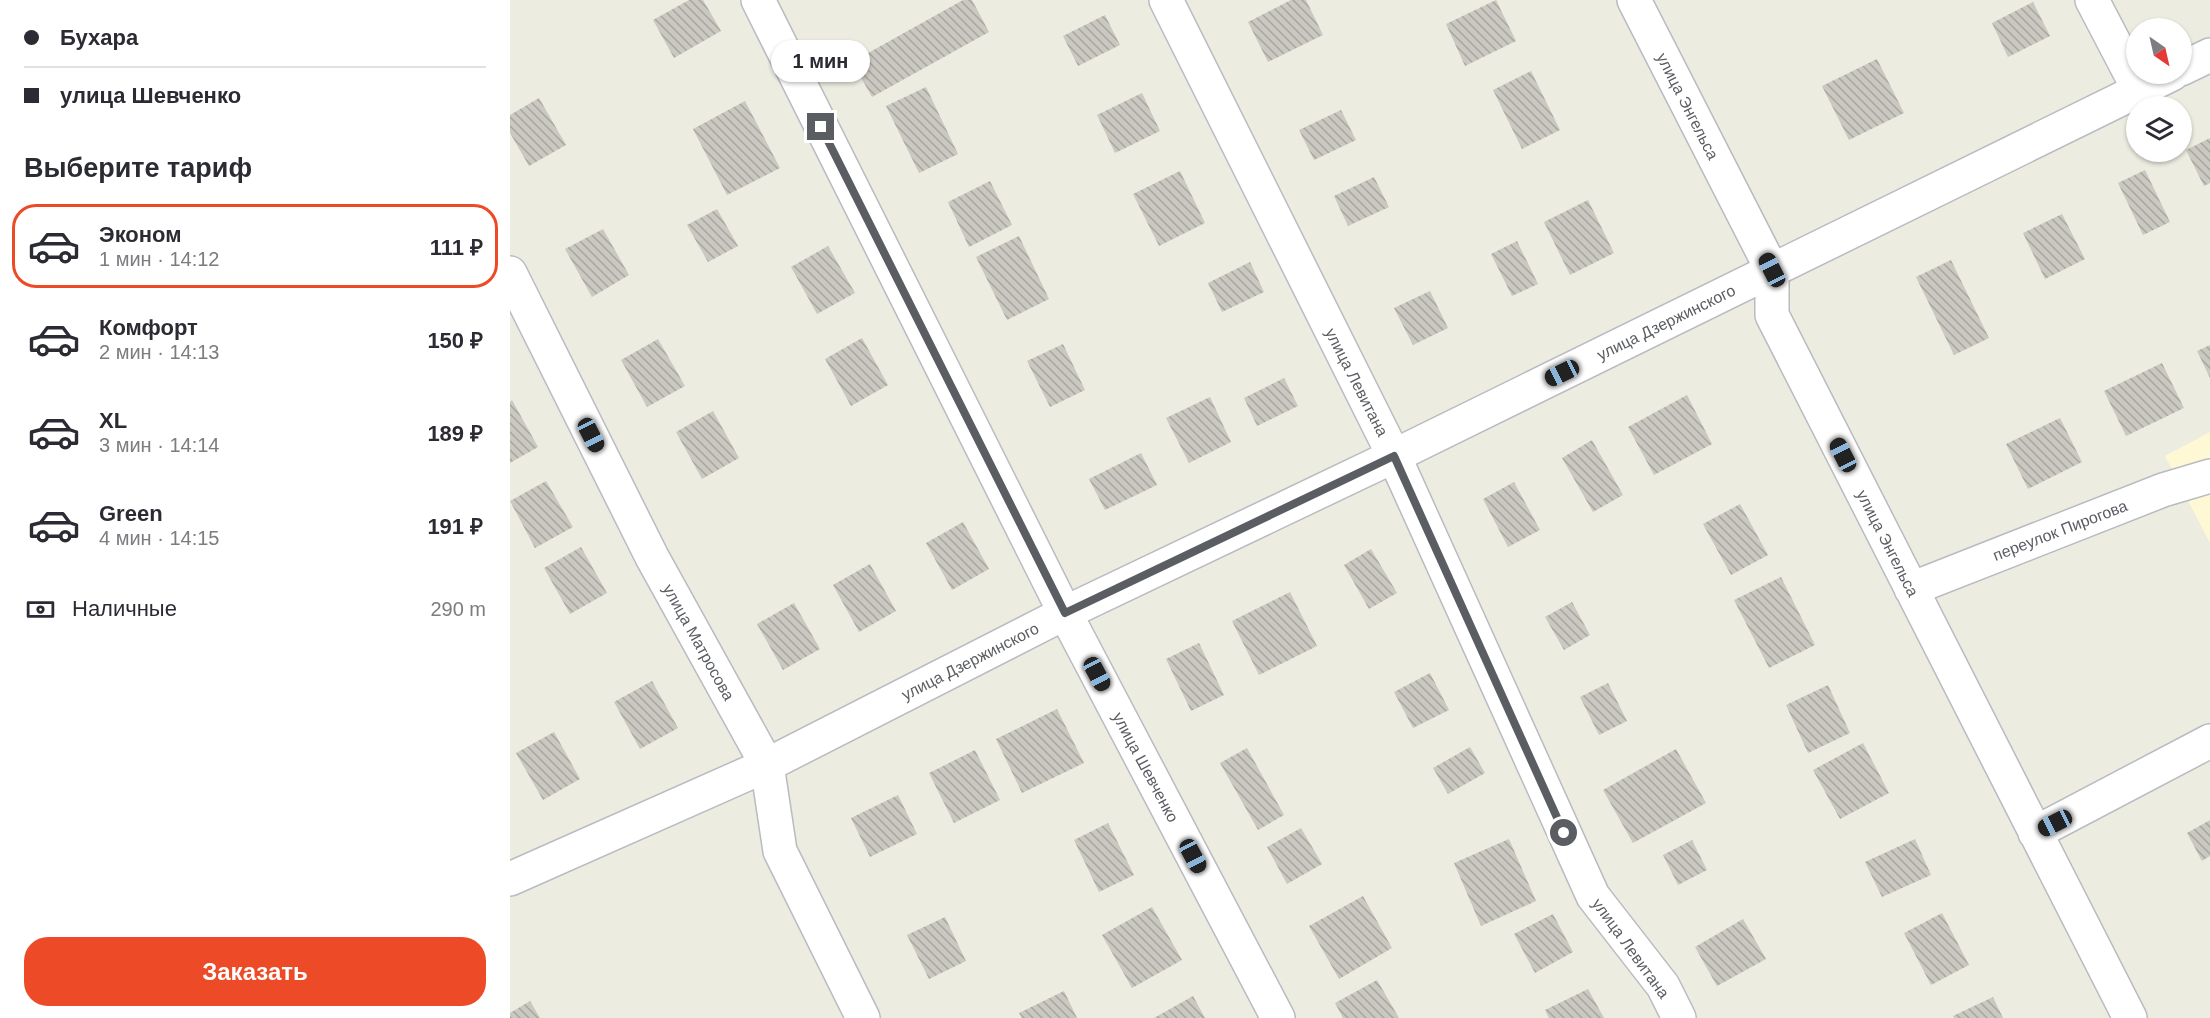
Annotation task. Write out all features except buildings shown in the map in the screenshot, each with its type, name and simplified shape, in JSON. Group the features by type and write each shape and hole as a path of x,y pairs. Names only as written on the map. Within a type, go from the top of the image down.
{"street":[{"name":"улица Шевченко","path":"758,0 1065,613 1278,1018"},
{"name":"улица Левитана","path":"1166,0 1394,456 1593,896 1663,986 1679,1018"},
{"name":"улица Энгельса","path":"1635,0 1772,270 1772,315 2130,1018"},
{"path":"2092,0 2139,90"},
{"path":"2192,64 2210,55"},
{"name":"улица Дзержинского","path":"510,879 768,765 1065,613 1394,456 2151,84"},
{"name":"улица Матросова","path":"510,273 652,557 768,765 780,851 863,1018"},
{"name":"переулок Пирогова","path":"1911,589 2163,489 2210,476"},
{"path":"2035,833 2210,741"}],"shaded area":[{"path":"2210,432 2210,543 2165,456"}],"route":[{"path":"821,127 1065,613 1394,456 1564,833"}]}
